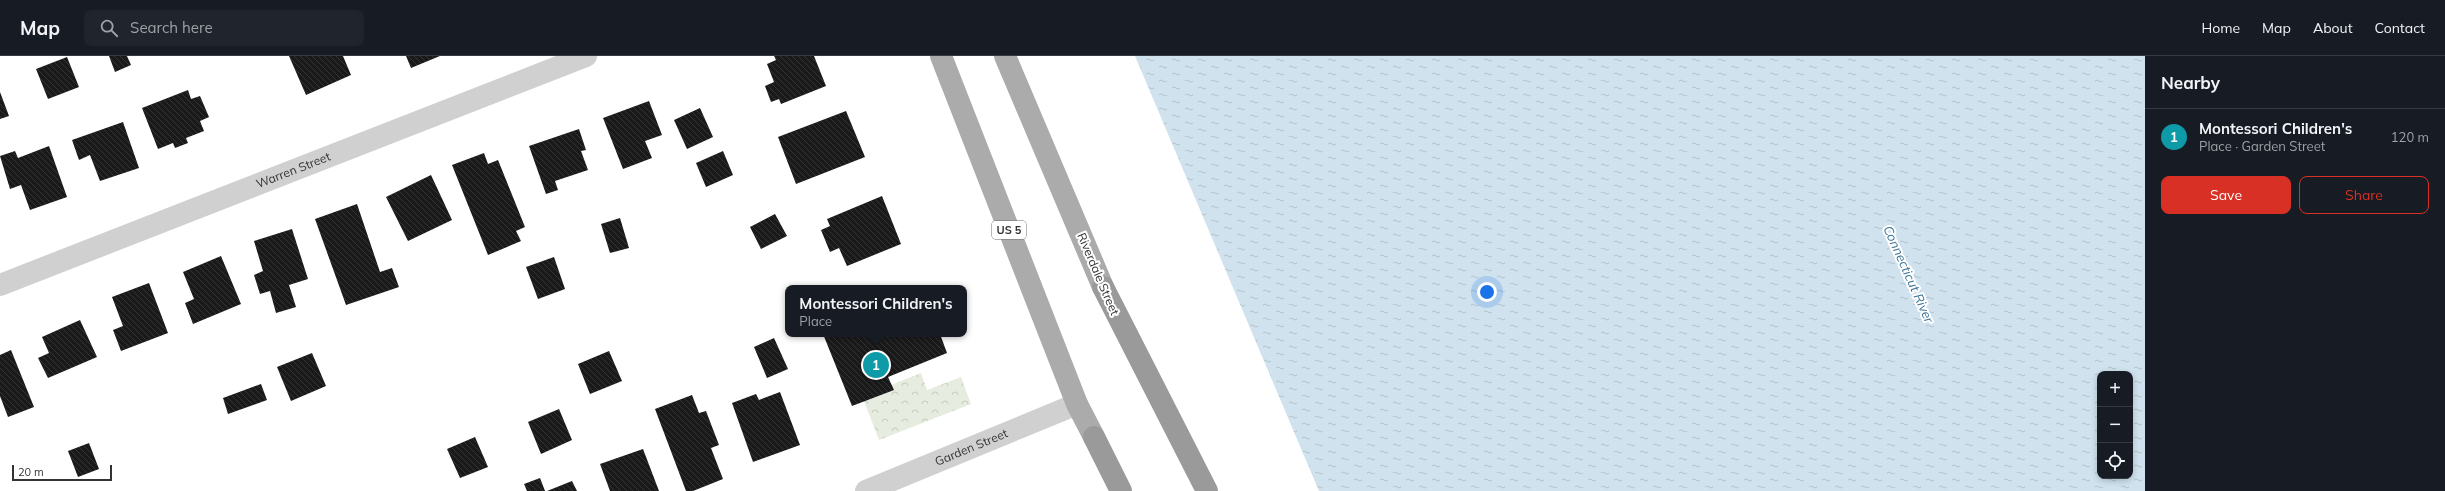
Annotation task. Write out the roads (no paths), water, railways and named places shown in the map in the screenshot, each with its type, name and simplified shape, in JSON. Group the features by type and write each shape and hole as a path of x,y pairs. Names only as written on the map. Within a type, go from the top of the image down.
{"highway":[{"name":"Riverdale Street","path":"1103,287 1191,491"},
{"path":"1103,287 1207,491"},
{"path":"1094,437 1113,491"},
{"name":"US 5","path":"1094,437 1121,491"}],"main road":[{"name":"US 5","path":"940,56 1077,404 1094,437"},
{"name":"Riverdale Street","path":"1005,56 1103,287"}],"street":[{"name":"Warren Street","path":"0,285 586,56"},
{"name":"Garden Street","path":"866,491 1077,404"}],"water":[{"name":"Connecticut River","path":"1135,56 2145,56 2145,491 1319,491"}],"place":[{"name":"Montessori Children's","path":"876,365"}]}
